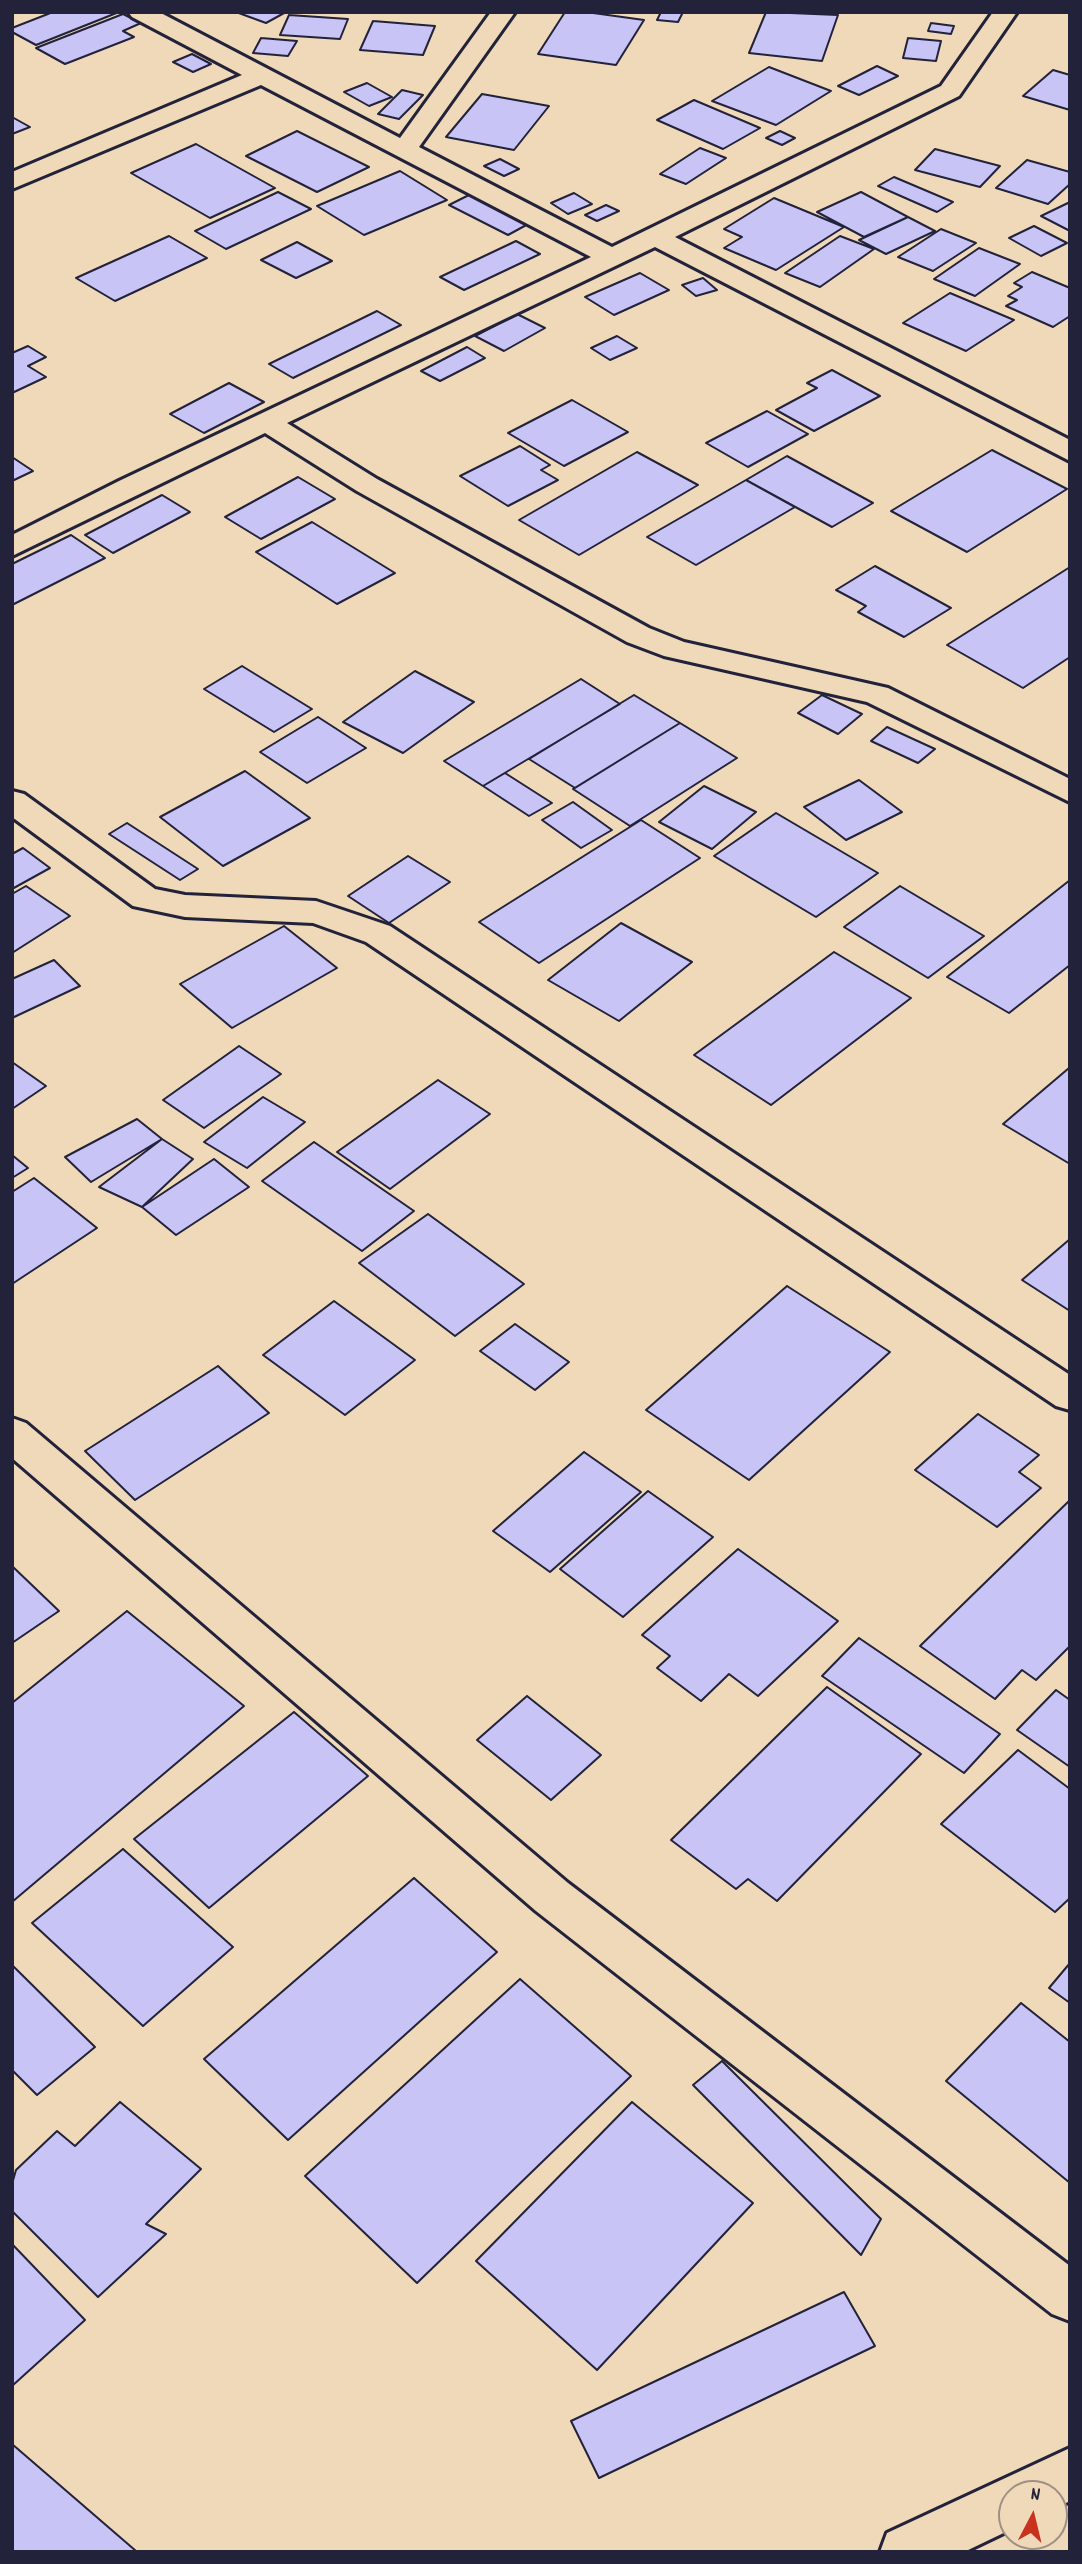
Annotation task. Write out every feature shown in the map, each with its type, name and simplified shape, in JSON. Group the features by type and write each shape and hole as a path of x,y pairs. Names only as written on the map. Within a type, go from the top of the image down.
{"street":[{"path":"140,12 612,258"},
{"path":"404,150 503,12"},
{"path":"12,547 265,422 612,258 950,91 1005,12"},
{"path":"12,181 261,76"},
{"path":"654,237 1070,452"},
{"path":"265,422 367,485 638,635 676,649 877,695 1070,792"},
{"path":"12,801 145,898 185,906 316,912 379,934 1070,1395"},
{"path":"12,1434 552,1897 1070,2297"},
{"path":"906,2552 998,2508"}],"building":[{"path":"53,12 119,12 36,45 12,32 12,28"},
{"path":"236,12 286,12 266,23"},
{"path":"565,12 586,12 644,20 616,65 538,54"},
{"path":"661,12 683,12 678,22 657,20"},
{"path":"766,12 838,15 822,61 749,53"},
{"path":"123,14 141,23 123,31 134,37 65,64 36,48"},
{"path":"289,15 348,19 340,39 280,35"},
{"path":"373,21 435,26 423,55 360,50"},
{"path":"931,23 954,26 951,34 928,31"},
{"path":"261,38 297,41 288,56 253,53"},
{"path":"908,38 941,41 936,61 903,58"},
{"path":"192,54 211,64 193,72 173,62"},
{"path":"877,66 898,76 859,95 838,86"},
{"path":"769,67 831,91 776,125 712,101"},
{"path":"1053,70 1070,75 1070,110 1023,96"},
{"path":"367,83 392,97 369,106 344,92"},
{"path":"402,90 423,95 399,119 378,114"},
{"path":"482,94 549,106 514,150 446,137"},
{"path":"694,100 760,128 723,149 657,120"},
{"path":"12,117 30,127 12,134"},
{"path":"297,131 369,167 317,192 246,156"},
{"path":"780,131 795,138 782,145 766,138"},
{"path":"196,144 275,188 210,218 131,173"},
{"path":"700,148 726,158 686,184 660,174"},
{"path":"935,149 1000,166 980,187 915,170"},
{"path":"500,159 519,169 504,176 484,166"},
{"path":"1027,160 1070,172 1070,184 1048,204 996,188"},
{"path":"400,171 447,200 364,235 317,206"},
{"path":"894,177 953,202 937,212 878,186"},
{"path":"278,192 311,209 226,249 195,231"},
{"path":"861,192 908,217 864,237 817,212"},
{"path":"574,193 592,204 568,214 551,203"},
{"path":"471,194 530,223 508,235 449,205"},
{"path":"774,198 844,227 776,270 724,248 742,237 724,229"},
{"path":"1070,202 1070,231 1041,216"},
{"path":"606,205 619,211 597,221 585,215"},
{"path":"908,217 935,231 886,254 859,240"},
{"path":"1034,226 1067,243 1041,256 1009,238"},
{"path":"941,229 976,243 933,271 898,257"},
{"path":"169,236 207,258 115,301 76,278"},
{"path":"840,236 874,249 820,287 785,273"},
{"path":"516,241 540,254 464,290 440,277"},
{"path":"297,242 332,261 296,278 261,260"},
{"path":"979,248 1020,264 975,296 934,279"},
{"path":"1032,272 1070,288 1070,316 1053,327 1006,306 1017,300 1008,296 1022,287 1014,283"},
{"path":"640,273 669,290 614,315 585,297"},
{"path":"703,278 717,290 696,296 682,285"},
{"path":"950,293 1014,320 966,351 903,323"},
{"path":"377,311 401,325 293,378 269,364"},
{"path":"517,314 545,328 504,351 475,336"},
{"path":"617,336 637,348 610,360 591,348"},
{"path":"28,346 46,357 28,366 46,377 12,393 12,353"},
{"path":"467,347 485,358 440,381 421,371"},
{"path":"832,370 880,396 814,431 776,410 817,388 807,383"},
{"path":"229,383 264,402 204,433 170,414"},
{"path":"572,400 628,432 564,466 508,433"},
{"path":"767,411 808,434 748,467 706,443"},
{"path":"520,446 550,465 541,470 558,480 508,506 460,476"},
{"path":"992,450 1067,489 967,552 891,511"},
{"path":"637,452 698,485 579,555 519,520"},
{"path":"787,456 873,503 832,527 746,480"},
{"path":"12,457 33,471 12,481"},
{"path":"298,477 335,499 261,539 225,517"},
{"path":"746,480 795,507 696,565 647,537"},
{"path":"162,495 190,512 113,553 85,535"},
{"path":"312,522 395,573 337,604 256,552"},
{"path":"71,535 105,558 12,605 12,564"},
{"path":"875,566 951,608 904,637 858,612 866,606 836,590"},
{"path":"1070,567 1070,657 1023,688 947,645"},
{"path":"242,666 312,709 274,732 204,689"},
{"path":"415,671 474,702 403,753 343,722"},
{"path":"581,679 620,704 483,786 444,761"},
{"path":"634,695 680,723 575,788 529,759"},
{"path":"822,695 862,714 838,734 798,713"},
{"path":"318,717 366,748 307,783 260,752"},
{"path":"680,723 737,758 630,826 573,789"},
{"path":"887,727 935,749 918,763 871,741"},
{"path":"245,771 310,818 223,866 160,817"},
{"path":"505,773 552,803 529,816 483,786"},
{"path":"859,780 902,812 846,840 804,807"},
{"path":"704,786 756,812 712,849 659,822"},
{"path":"573,802 612,830 581,848 542,820"},
{"path":"776,813 878,873 816,917 714,856"},
{"path":"641,820 700,858 539,963 479,922"},
{"path":"127,823 198,869 180,880 109,834"},
{"path":"23,848 50,868 12,889 12,854"},
{"path":"408,856 450,882 389,923 348,896"},
{"path":"1070,880 1070,965 1009,1013 947,977"},
{"path":"26,886 70,916 12,953 12,894"},
{"path":"900,886 984,936 928,978 844,927"},
{"path":"621,923 692,962 619,1021 548,980"},
{"path":"284,926 337,968 232,1028 180,984"},
{"path":"834,952 911,998 771,1105 694,1055"},
{"path":"54,960 80,986 12,1018 12,979"},
{"path":"239,1046 281,1074 204,1128 163,1100"},
{"path":"12,1062 46,1086 12,1109"},
{"path":"1070,1068 1070,1164 1003,1124"},
{"path":"438,1080 490,1114 390,1189 337,1152"},
{"path":"263,1097 305,1122 247,1168 204,1142"},
{"path":"137,1119 162,1139 91,1182 65,1157"},
{"path":"162,1139 193,1159 142,1207 99,1187"},
{"path":"314,1142 414,1211 362,1251 262,1181"},
{"path":"12,1155 28,1168 12,1178"},
{"path":"214,1159 249,1187 176,1235 142,1207"},
{"path":"34,1178 97,1228 12,1284 12,1192"},
{"path":"428,1214 524,1284 455,1336 359,1263"},
{"path":"1070,1239 1070,1311 1022,1280"},
{"path":"787,1286 890,1352 749,1480 646,1410"},
{"path":"334,1301 415,1360 345,1415 263,1355"},
{"path":"515,1324 569,1362 535,1390 480,1351"},
{"path":"218,1366 269,1413 135,1500 85,1451"},
{"path":"978,1414 1039,1455 1019,1472 1041,1488 997,1527 915,1470"},
{"path":"584,1452 641,1492 550,1572 493,1531"},
{"path":"648,1491 713,1537 623,1617 560,1569"},
{"path":"1070,1500 1070,1646 1036,1680 1022,1670 995,1699 920,1646"},
{"path":"738,1549 838,1621 758,1696 729,1674 701,1701 657,1668 670,1656 642,1635"},
{"path":"12,1566 59,1611 12,1643"},
{"path":"127,1611 244,1706 12,1902 12,1703"},
{"path":"859,1638 1000,1734 964,1773 822,1676"},
{"path":"827,1687 921,1754 777,1901 748,1879 736,1889 671,1840"},
{"path":"1056,1690 1070,1700 1070,1767 1017,1730"},
{"path":"527,1696 601,1755 551,1800 477,1740"},
{"path":"294,1712 368,1776 209,1908 134,1839"},
{"path":"1018,1750 1070,1789 1070,1898 1055,1912 941,1824"},
{"path":"123,1849 233,1947 143,2026 32,1923"},
{"path":"414,1878 497,1952 288,2140 204,2059"},
{"path":"1070,1963 1070,2003 1049,1988"},
{"path":"12,1965 95,2047 37,2095 12,2070"},
{"path":"520,1979 631,2076 417,2283 305,2176"},
{"path":"1021,2003 1070,2042 1070,2183 946,2081"},
{"path":"722,2061 881,2219 861,2255 693,2085"},
{"path":"120,2102 201,2169 146,2224 166,2234 98,2297 12,2211 12,2184 16,2170 57,2131 75,2146"},
{"path":"632,2102 753,2203 597,2370 476,2261"},
{"path":"12,2244 85,2320 12,2386"},
{"path":"844,2292 875,2346 599,2478 571,2421"},
{"path":"12,2444 136,2551 12,2552"}]}
